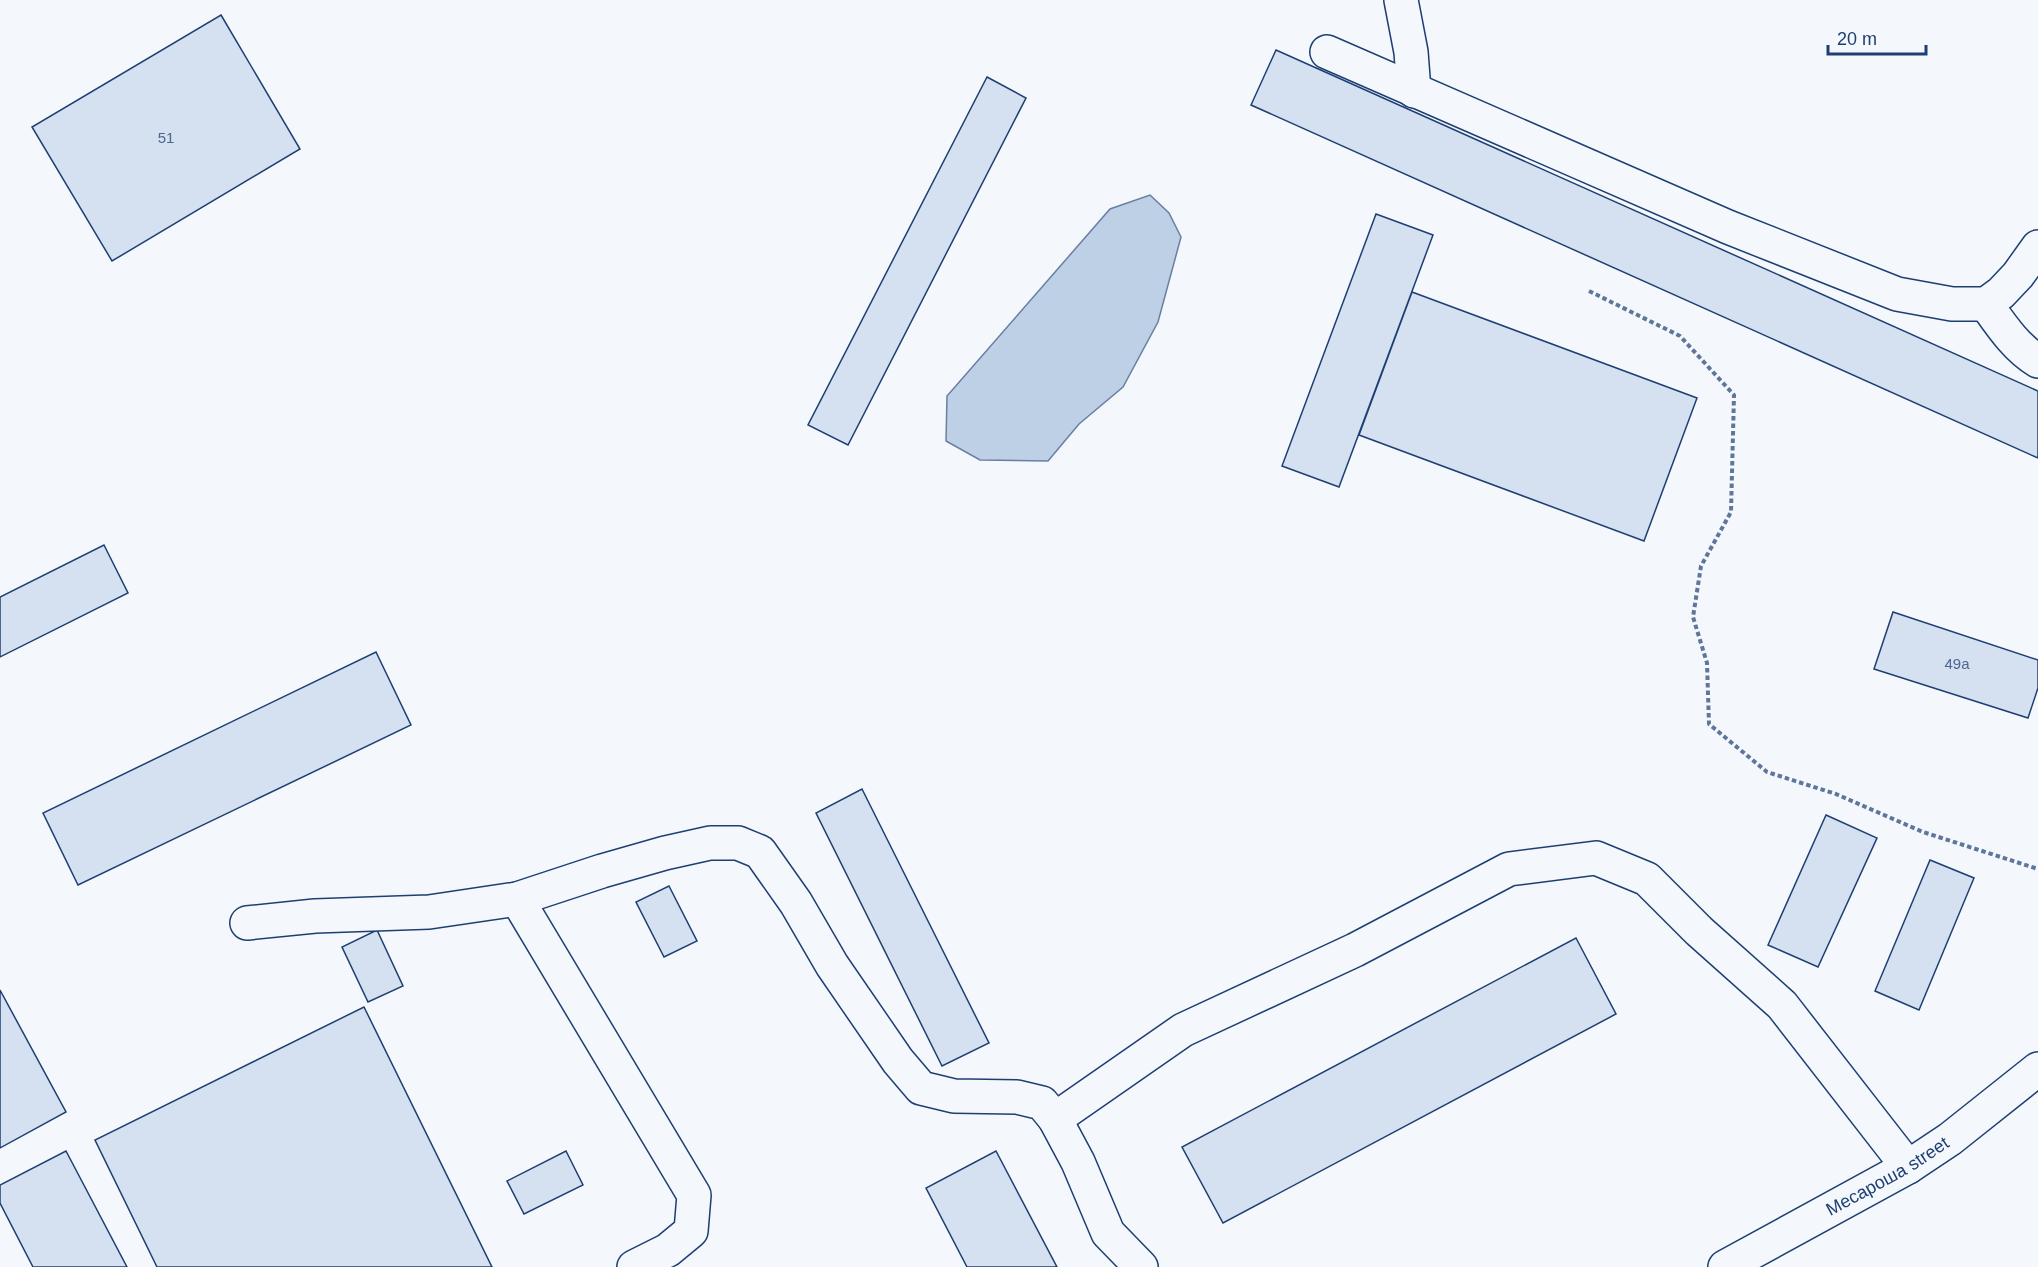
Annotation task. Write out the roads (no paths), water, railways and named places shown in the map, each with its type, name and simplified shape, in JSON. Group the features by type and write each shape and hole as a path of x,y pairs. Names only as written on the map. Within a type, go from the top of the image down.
{"street":[{"path":"1401,0 1411,52 1414,91"},
{"path":"1327,52 1728,228 1897,294 1952,304 1986,304 2001,293 2018,275 2038,247"},
{"path":"1986,304 2007,333 2038,361"},
{"path":"247,923 315,916 429,912 517,898 602,871 710,843 738,843 760,852 796,903 832,965 898,1061 921,1088 954,1096 1017,1097 1042,1103 1055,1119 1078,1162 1108,1233 1141,1267"},
{"path":"1055,1119 1183,1030 1355,950 1509,869 1596,858 1647,879 1699,931 1782,1005 1908,1167"},
{"path":"517,898 694,1195 691,1231 668,1250 634,1267"},
{"name":"Месароша street","path":"1725,1267 1908,1167 1950,1139 2038,1070"}],"water":[{"path":"1150,195 1169,213 1181,237 1158,322 1123,387 1079,424 1048,461 980,460 946,441 947,396 1110,209"}]}
